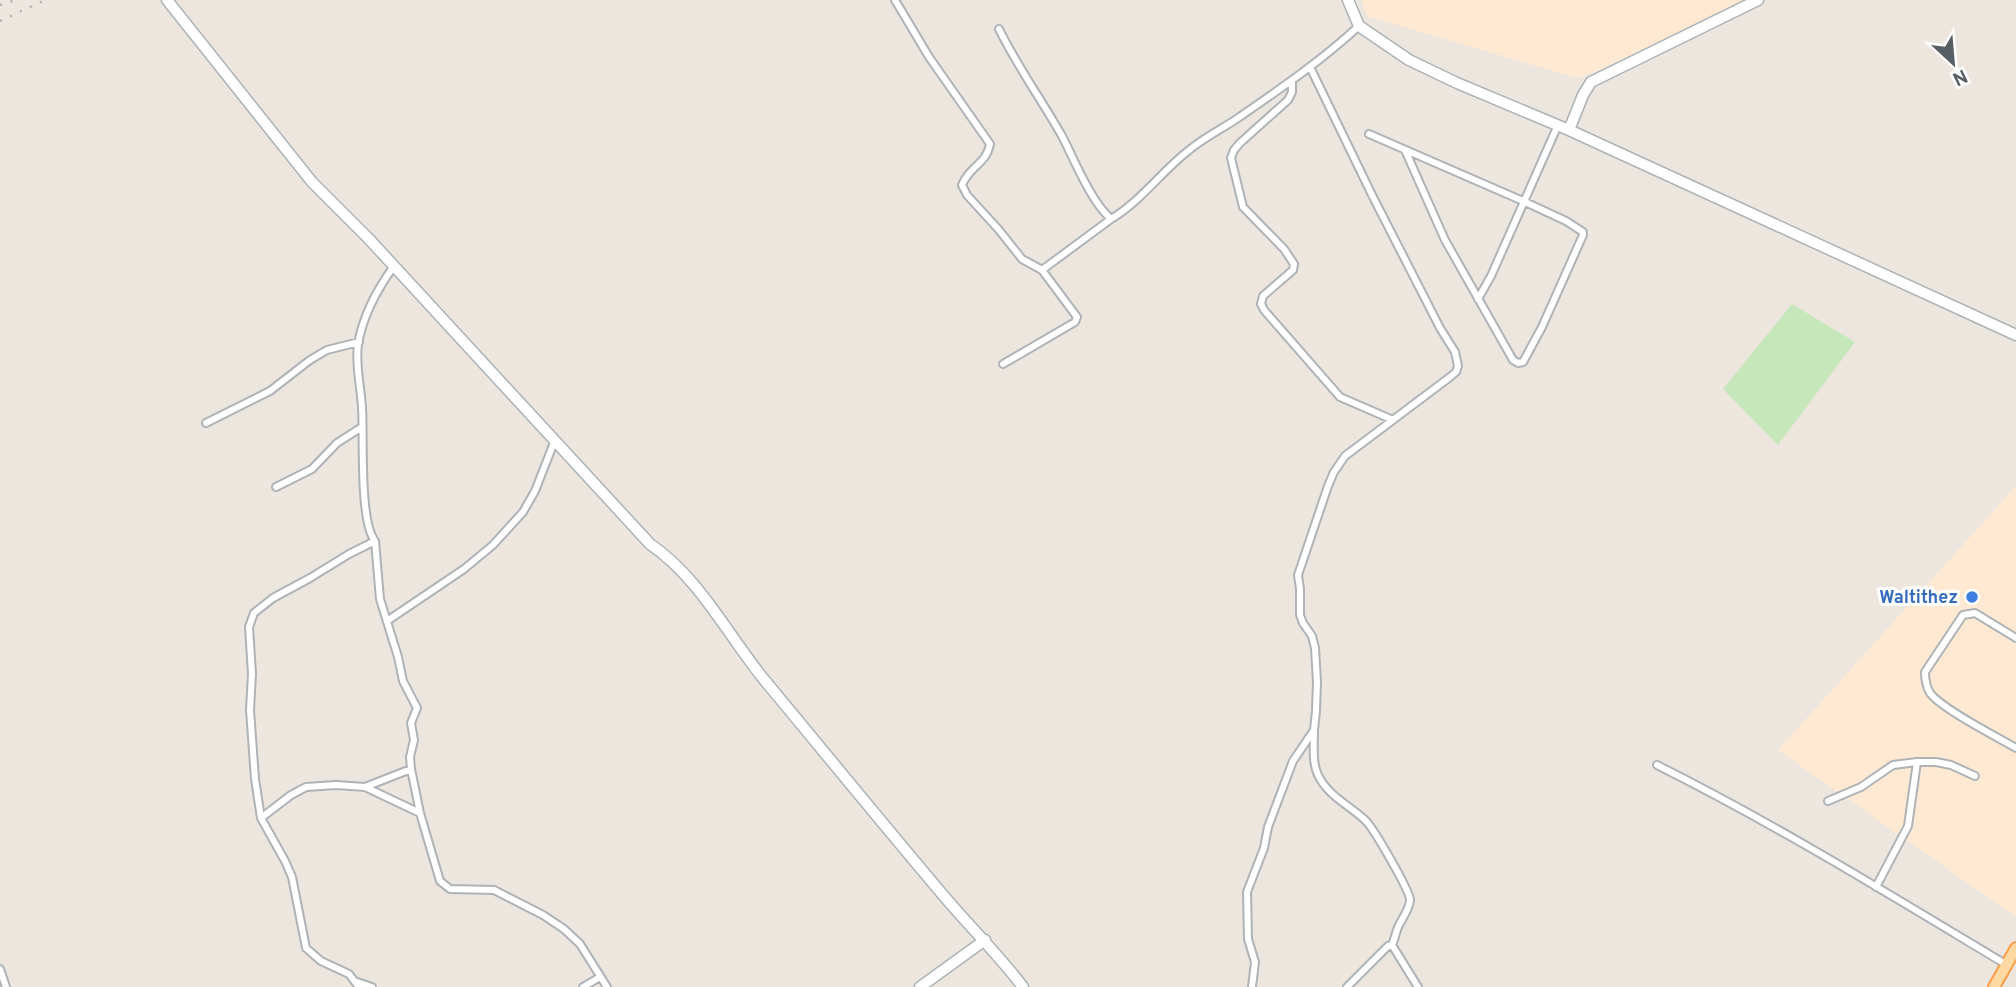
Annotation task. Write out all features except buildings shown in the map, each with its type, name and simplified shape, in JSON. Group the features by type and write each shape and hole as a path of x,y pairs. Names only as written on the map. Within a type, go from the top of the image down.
{"main road":[{"path":"1994,987 2016,948"}],"street":[{"path":"167,0 312,182 394,266 650,544 676,563 772,688 945,898 985,940 1023,987"},
{"path":"895,0 929,57 990,144 988,155 966,174 962,185 967,195 1022,259 1042,270 1077,320 1003,363"},
{"path":"1348,0 1359,26 1409,60 1558,125 2016,335"},
{"path":"1569,130 1591,82 1758,0"},
{"path":"1042,270 1121,213 1188,151 1310,68 1359,26"},
{"path":"999,29 1094,197 1111,219"},
{"path":"1310,68 1458,366 1456,372 1352,450 1334,472 1298,575 1300,615 1312,636 1315,648 1316,772 1323,785 1366,820 1411,897 1392,945 1347,987"},
{"path":"1292,81 1292,92 1288,100 1240,143 1231,158 1242,207 1284,249 1294,264 1293,270 1263,296 1261,304 1340,397 1393,420"},
{"path":"1478,299 1491,276 1558,125"},
{"path":"1369,134 1523,201 1566,221 1583,233 1542,327 1524,361 1518,363 1513,360 1478,299 1446,240 1405,150"},
{"path":"394,266 377,292 359,342 357,363 366,507 371,536 375,541 380,599 398,657 402,681 417,708 411,723 414,740 410,757 411,769 435,866 440,881 445,886 459,890 494,890 564,929 580,944 607,987"},
{"path":"206,423 270,391 310,359 327,350 359,342"},
{"path":"276,487 312,469 337,443 362,427"},
{"path":"387,621 464,569 493,545 523,512 535,491 555,440"},
{"path":"372,987 358,985 349,974 321,961 306,948 292,877 261,818 250,710 252,689 249,627 254,613 273,598 375,541"},
{"path":"2016,638 1975,613 1963,615 1925,671 1925,683 1931,695 1959,715 2016,748"},
{"path":"1252,987 1255,962 1248,939 1247,892 1293,761 1314,730"},
{"path":"1876,887 1908,826 1917,762"},
{"path":"1828,800 1861,787 1893,765 1936,762 1951,765 1975,776"},
{"path":"1657,765 1715,794 2007,965"},
{"path":"365,787 411,769"},
{"path":"261,818 306,787 337,785 365,787 421,813"},
{"path":"920,987 985,940"},
{"path":"1392,945 1418,987"},
{"path":"0,969 6,987"},
{"path":"583,987 600,976"}],"shaded area":[{"path":"1361,0 1745,0 1595,72 1577,78 1367,16"},
{"path":"2016,486 2016,917 1778,750"}],"green space":[{"path":"1792,304 1855,342 1778,445 1723,389"}],"railway":[{"path":"0,5 16,0"},
{"path":"0,21 45,0"}],"place":[{"name":"Waltithez","path":"1972,597"}]}
